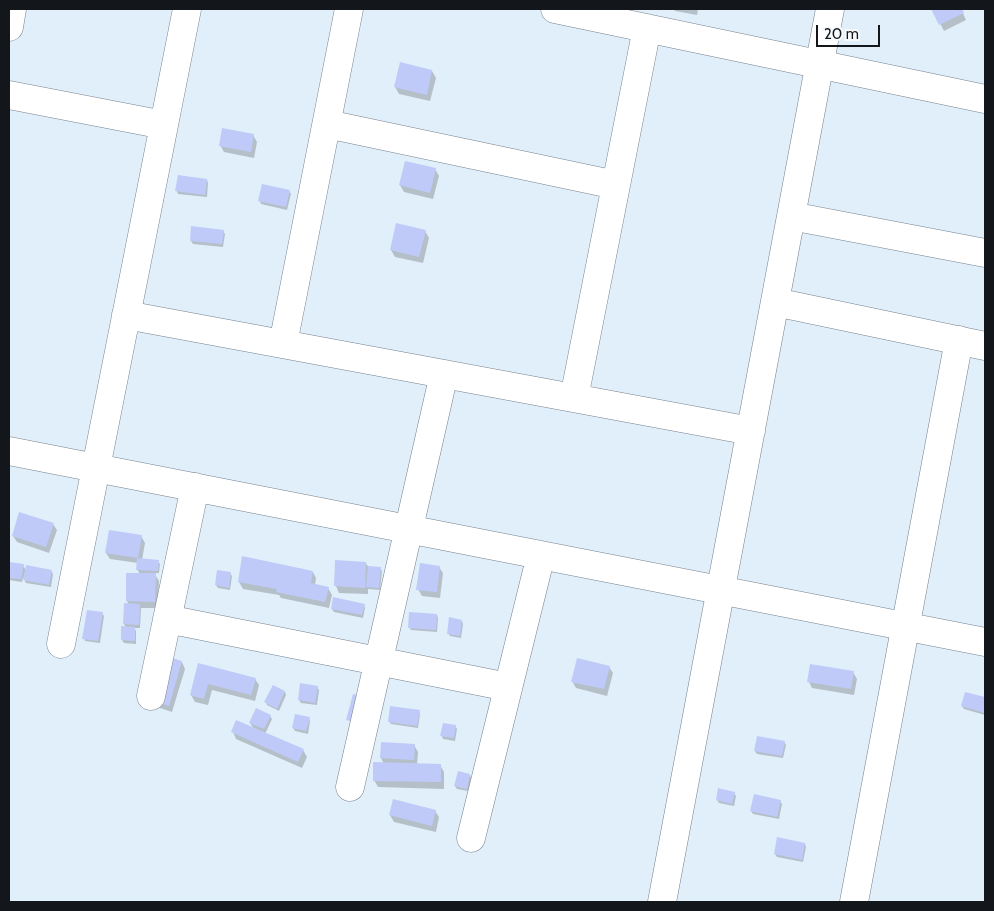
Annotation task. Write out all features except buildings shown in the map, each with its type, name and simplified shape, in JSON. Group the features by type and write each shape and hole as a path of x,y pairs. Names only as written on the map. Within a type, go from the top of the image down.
{"street":[{"path":"9,27 12,9"},
{"path":"61,644 187,9"},
{"path":"283,344 349,9"},
{"path":"555,9 985,99"},
{"path":"662,902 830,9"},
{"path":"574,398 647,28"},
{"path":"9,95 164,125"},
{"path":"327,124 616,185"},
{"path":"791,216 984,248"},
{"path":"775,302 985,346"},
{"path":"126,315 751,431"},
{"path":"854,902 959,340"},
{"path":"350,787 444,374"},
{"path":"9,451 985,642"},
{"path":"151,696 195,487"},
{"path":"471,838 541,555"},
{"path":"167,619 508,687"}]}
